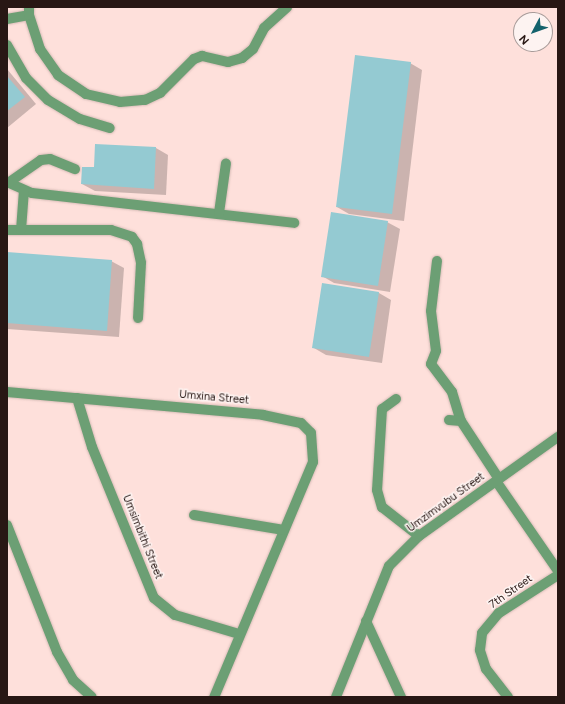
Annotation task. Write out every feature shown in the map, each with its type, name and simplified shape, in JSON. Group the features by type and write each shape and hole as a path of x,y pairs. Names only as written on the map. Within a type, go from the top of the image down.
{"street":[{"path":"7,19 29,11 40,49 58,75 86,94 120,102 145,100 160,93 194,59 202,56 228,62 242,58 253,49 264,28 287,7"},
{"path":"7,45 26,78 48,100 80,119 110,128"},
{"path":"7,183 40,160 50,159 75,169"},
{"path":"219,213 226,163"},
{"path":"7,183 24,190 294,223"},
{"path":"21,230 24,190"},
{"path":"7,230 111,230 132,237 137,244 141,263 138,318"},
{"path":"437,261 431,310 436,352 431,364 452,392 461,421 497,480 558,571"},
{"name":"Umxina Street","path":"7,392 263,415 301,423 311,433 313,462 239,634 214,697"},
{"name":"Umsimbithi Street","path":"77,398 92,447 154,598 175,615 239,634"},
{"path":"396,399 382,409 376,490 382,508 418,536"},
{"path":"449,420 461,421"},
{"name":"Umzimvubu Street","path":"336,697 389,566 418,536 558,437"},
{"path":"194,515 284,530"},
{"path":"7,525 57,652 73,680 92,697"},
{"name":"7th Street","path":"508,697 486,669 480,650 482,634 499,613 558,575"},
{"path":"366,621 401,697"}],"building":[{"path":"355,55 411,62 392,214 336,207"},
{"path":"7,76 25,97 7,111"},
{"path":"95,144 156,147 154,189 81,184 82,167 94,167"},
{"path":"331,212 388,221 378,286 321,277"},
{"path":"7,252 112,260 107,331 7,323"},
{"path":"322,283 379,292 369,357 312,348"}]}
